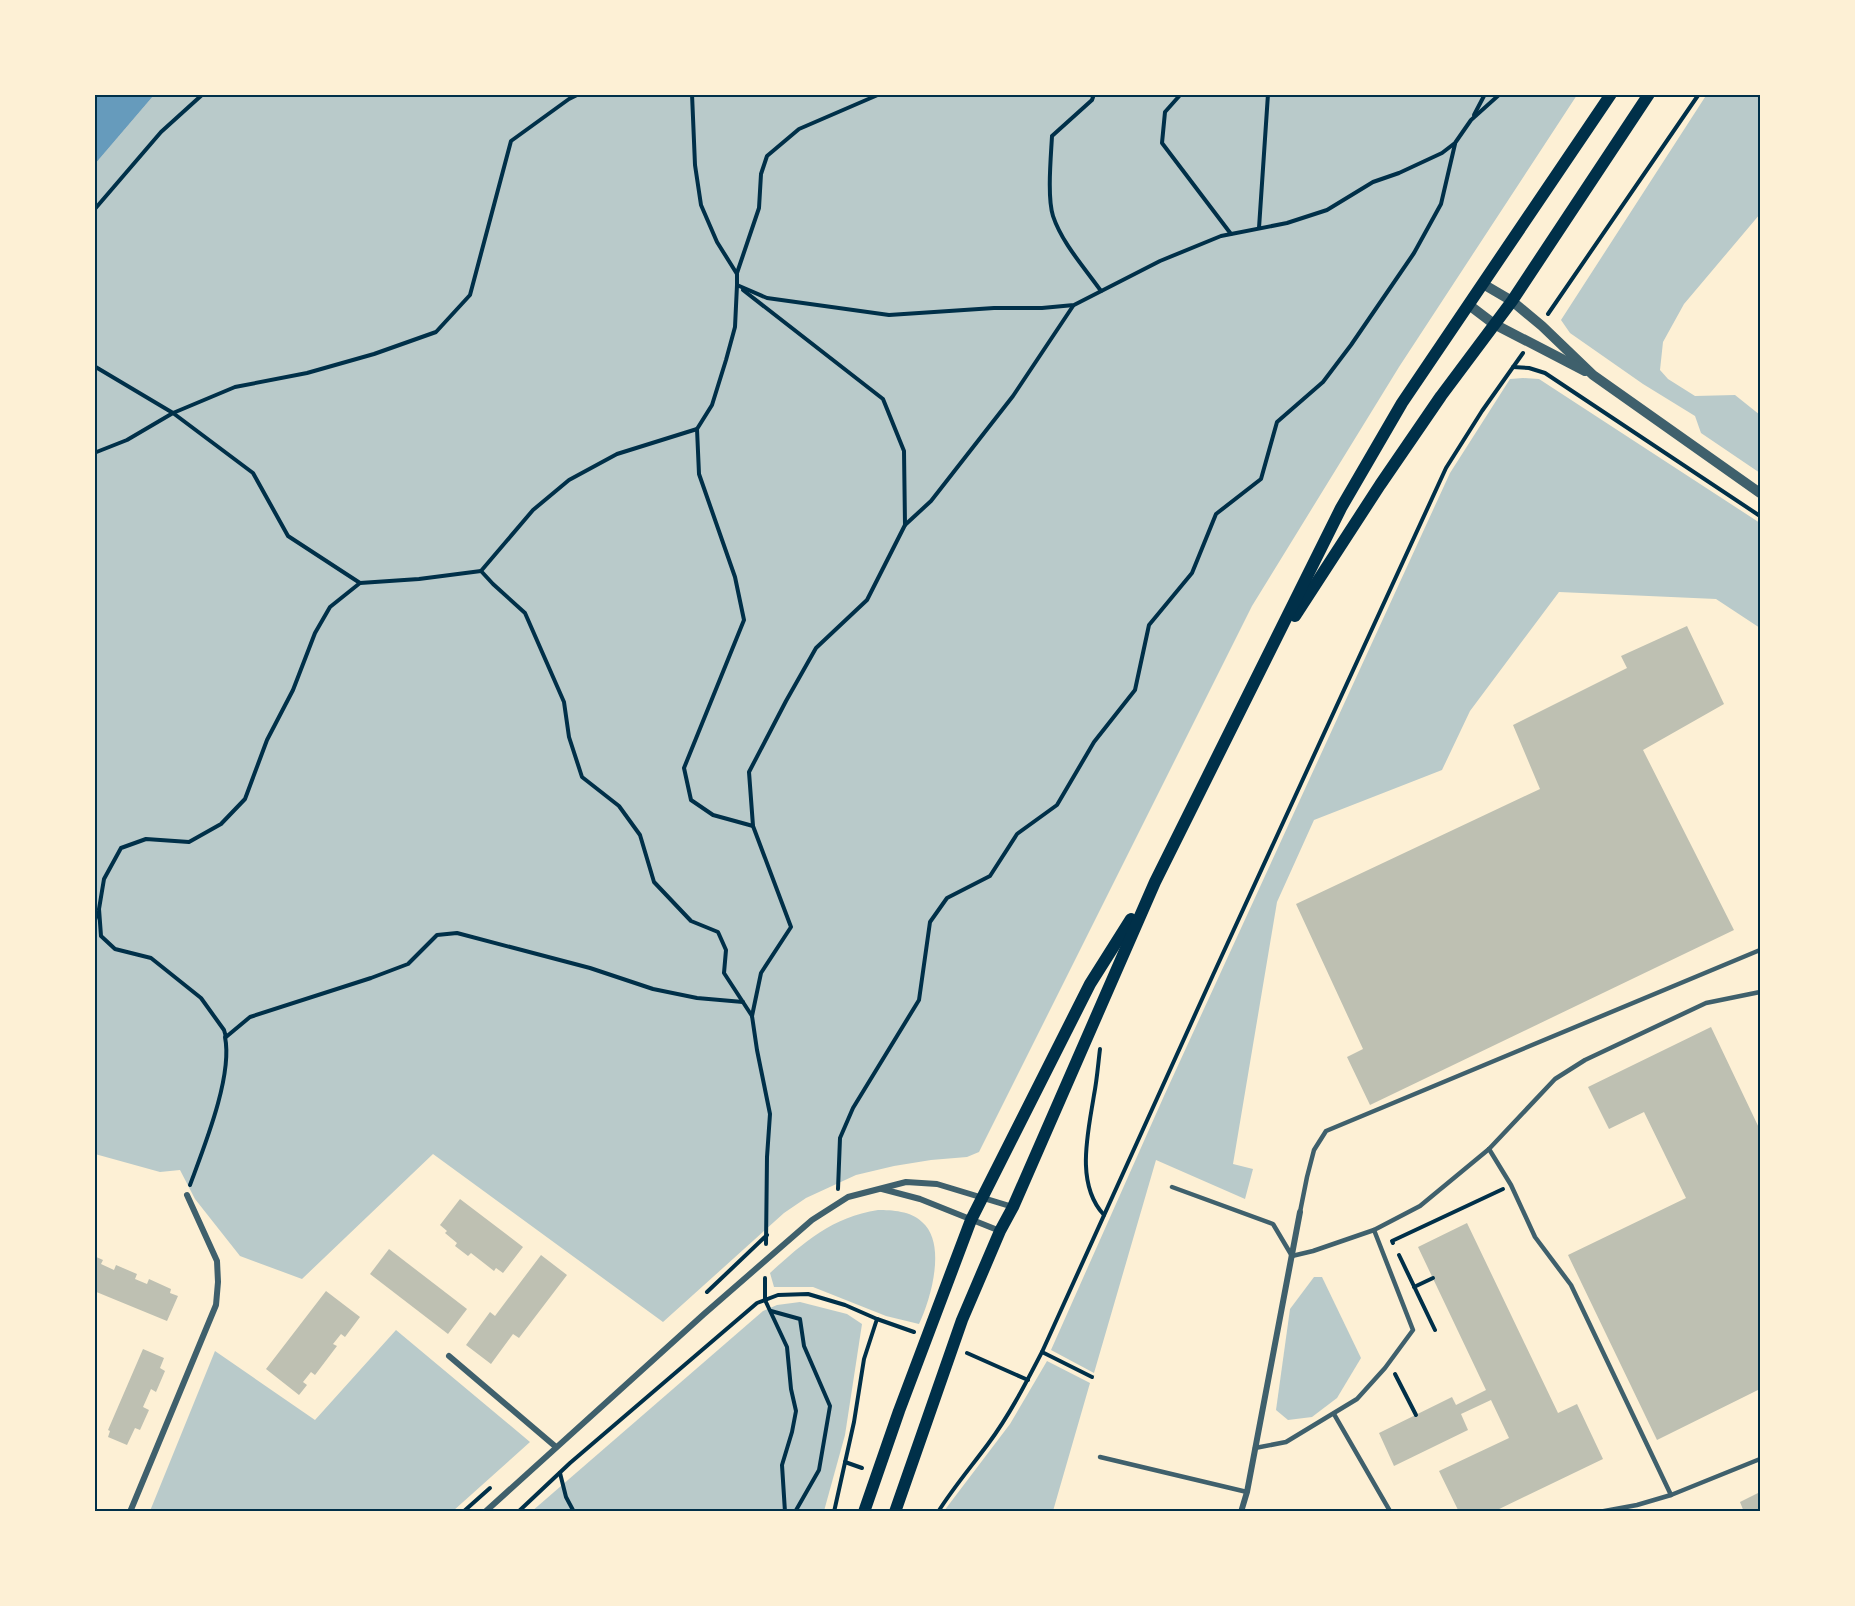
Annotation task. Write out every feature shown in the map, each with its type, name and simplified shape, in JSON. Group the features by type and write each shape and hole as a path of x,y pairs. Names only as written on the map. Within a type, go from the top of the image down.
{"main road":[{"path":"895,1512 962,1320 1155,882 1347,498 1402,403 1611,94"},
{"path":"1266,660 1434,405 1512,301 1649,94"},
{"path":"864,1512 899,1411 971,1220 1090,984 1155,882"}],"street":[{"path":"1483,284 1512,301 1593,375 1761,493"},
{"path":"1469,305 1494,324 1529,344 1593,375"},
{"path":"485,1512 812,1220 848,1197 906,1182 937,1184 1013,1207"},
{"path":"878,1188 920,1199 1000,1231"},
{"path":"130,1512 216,1305 217,1261 187,1195"},
{"path":"1241,1512 1247,1492 1300,1212"},
{"path":"449,1356 556,1447"}],"lane":[{"path":"1300,1212 1306,1177 1314,1150 1326,1131 1761,950"},
{"path":"1172,1188 1273,1224 1292,1256 1335,1244 1374,1230 1420,1206 1489,1149 1556,1079 1585,1060 1706,1003 1761,992"},
{"path":"1489,1149 1511,1185 1535,1237 1571,1285 1671,1495"},
{"path":"1255,1448 1286,1442 1357,1399 1389,1363 1413,1330 1374,1230"},
{"path":"1334,1414 1392,1512"},
{"path":"1100,1457 1247,1492"},
{"path":"1599,1512 1637,1505 1671,1495 1761,1459"}],"path":[{"path":"94,210 161,132 203,94"},
{"path":"94,453 127,440 173,413 235,387 307,373 374,354 436,332 470,295 511,141 579,94"},
{"path":"692,94 695,165 701,205 717,242 737,274"},
{"path":"753,826 713,815 691,800 684,768 744,620 735,577 699,474 697,429 712,405 735,327 737,274 759,208 761,174 767,156 799,129 880,94"},
{"path":"1094,94 1092,100 1052,136 1050,181 1052,214 1064,240 1101,291"},
{"path":"1181,94 1165,112 1162,143 1231,234"},
{"path":"1259,228 1268,94"},
{"path":"737,285 767,297 889,315 1074,305 1160,261 1221,236 1287,223 1327,210 1373,182 1442,153 1455,143 1485,94"},
{"path":"1471,120 1500,94"},
{"path":"1542,326 1548,313 1699,94"},
{"path":"836,1205 840,1138 854,1108 919,1000 930,922 948,898 990,876 1017,834 1057,805 1094,742 1135,690 1149,625 1192,573 1216,514 1261,479 1277,422 1323,382 1414,254 1441,204 1455,143"},
{"path":"737,285 883,399 904,451 905,525"},
{"path":"767,1234 767,1157 770,1114 752,1016 761,973 791,927 753,826 749,772 816,648 867,600 905,525 931,501 1006,405 1074,305"},
{"path":"938,1512 954,1486 989,1443 1028,1380 1446,468 1529,344"},
{"path":"94,366 173,413 253,473 288,536 360,583"},
{"path":"1512,367 1529,368 1545,373 1761,516"},
{"path":"94,922 99,909 104,879 121,848 146,839 189,842 221,824 245,799 267,740 293,690 315,633 330,607 360,583 419,579 481,571 533,510 569,480 617,454 697,429"},
{"path":"481,571 525,613 564,702 568,737 582,777 619,806 640,835 654,882 691,921 718,932 726,950 724,973 752,1016"},
{"path":"99,909 101,936 115,949 151,958 201,998 224,1030 228,1050 219,1097 208,1138 187,1195"},
{"path":"226,1037 250,1017 408,964 438,935 457,933 590,968 653,989 697,998 744,1003"},
{"path":"1101,1039 1086,1159 1089,1189 1098,1209 1104,1215"},
{"path":"1435,1330 1392,1241 1511,1185"},
{"path":"1414,1287 1433,1278"},
{"path":"518,1512 757,1303 778,1295 808,1294 845,1305 917,1333"},
{"path":"765,1300 787,1347 795,1411 792,1432 782,1465 786,1512"},
{"path":"770,1311 800,1319 804,1347 830,1406 819,1470 795,1512"},
{"path":"834,1512 854,1422 864,1359 877,1319"},
{"path":"963,1352 1028,1380"},
{"path":"1042,1352 1092,1377"},
{"path":"1389,1363 1416,1415"},
{"path":"845,1462 862,1468"},
{"path":"560,1473 566,1497 574,1512"}],"shaded area":[{"path":"1707,94 1760,95 1760,214 1684,304 1663,342 1660,370 1668,379 1695,396 1735,395 1760,415 1760,473 1701,433 1695,416 1643,384 1570,333 1561,320"},
{"path":"154,95 1577,95 1399,367 1252,606 979,1152 967,1157 894,1166 856,1175 806,1198 784,1213 663,1322 433,1154 302,1279 240,1256 195,1199 180,1170 160,1172 95,1154 95,164"},
{"path":"1510,379 1539,379 1760,523 1760,628 1716,599 1559,592 1470,711 1442,770 1314,820 1277,902 1233,1164 1253,1169 1245,1199 1156,1160 1094,1373 1051,1350 1164,1096 1450,473"},
{"path":"878,1210 912,1215 930,1231 934,1243 934,1272 928,1300 919,1324 886,1316 813,1287 774,1287 770,1273 794,1251 832,1225 862,1213"},
{"path":"1314,1277 1322,1277 1361,1358 1337,1398 1312,1417 1288,1420 1276,1410 1290,1309"},
{"path":"800,1302 847,1314 862,1324 845,1435 824,1511 531,1512 763,1311 777,1305"},
{"path":"396,1330 530,1442 453,1511 150,1511 215,1351 315,1420"},
{"path":"1047,1361 1090,1383 1053,1511 944,1511 1010,1424"}],"water":[{"path":"94,95 154,95 95,164"}],"building":[{"path":"1687,626 1724,704 1643,750 1734,930 1370,1105 1347,1057 1363,1049 1296,904 1540,789 1513,725 1627,668 1621,656"},
{"path":"1711,1027 1760,1130 1760,1389 1657,1440 1568,1255 1686,1198 1644,1112 1609,1129 1588,1087"},
{"path":"460,1199 523,1247 503,1273 496,1268 494,1271 471,1253 468,1256 455,1246 457,1243 445,1233 447,1231 440,1225"},
{"path":"1467,1223 1558,1413 1577,1404 1603,1459 1493,1512 1459,1512 1439,1471 1509,1438 1491,1400 1461,1414 1468,1430 1394,1466 1379,1433 1452,1397 1456,1405 1486,1390 1418,1247"},
{"path":"389,1249 467,1309 448,1334 370,1274"},
{"path":"541,1255 567,1275 519,1338 513,1334 491,1364 466,1345 490,1312 495,1316"},
{"path":"94,1256 103,1260 101,1264 114,1270 116,1265 137,1274 135,1279 147,1284 149,1279 171,1289 170,1293 178,1296 167,1321 94,1291"},
{"path":"326,1291 360,1317 345,1337 341,1334 333,1344 337,1346 315,1375 311,1372 303,1382 307,1385 299,1395 266,1369"},
{"path":"143,1349 164,1358 160,1368 165,1371 156,1392 151,1389 143,1407 149,1410 140,1430 135,1428 127,1445 108,1437 110,1431 108,1430"},
{"path":"1760,1492 1760,1512 1744,1512 1740,1502"}]}
